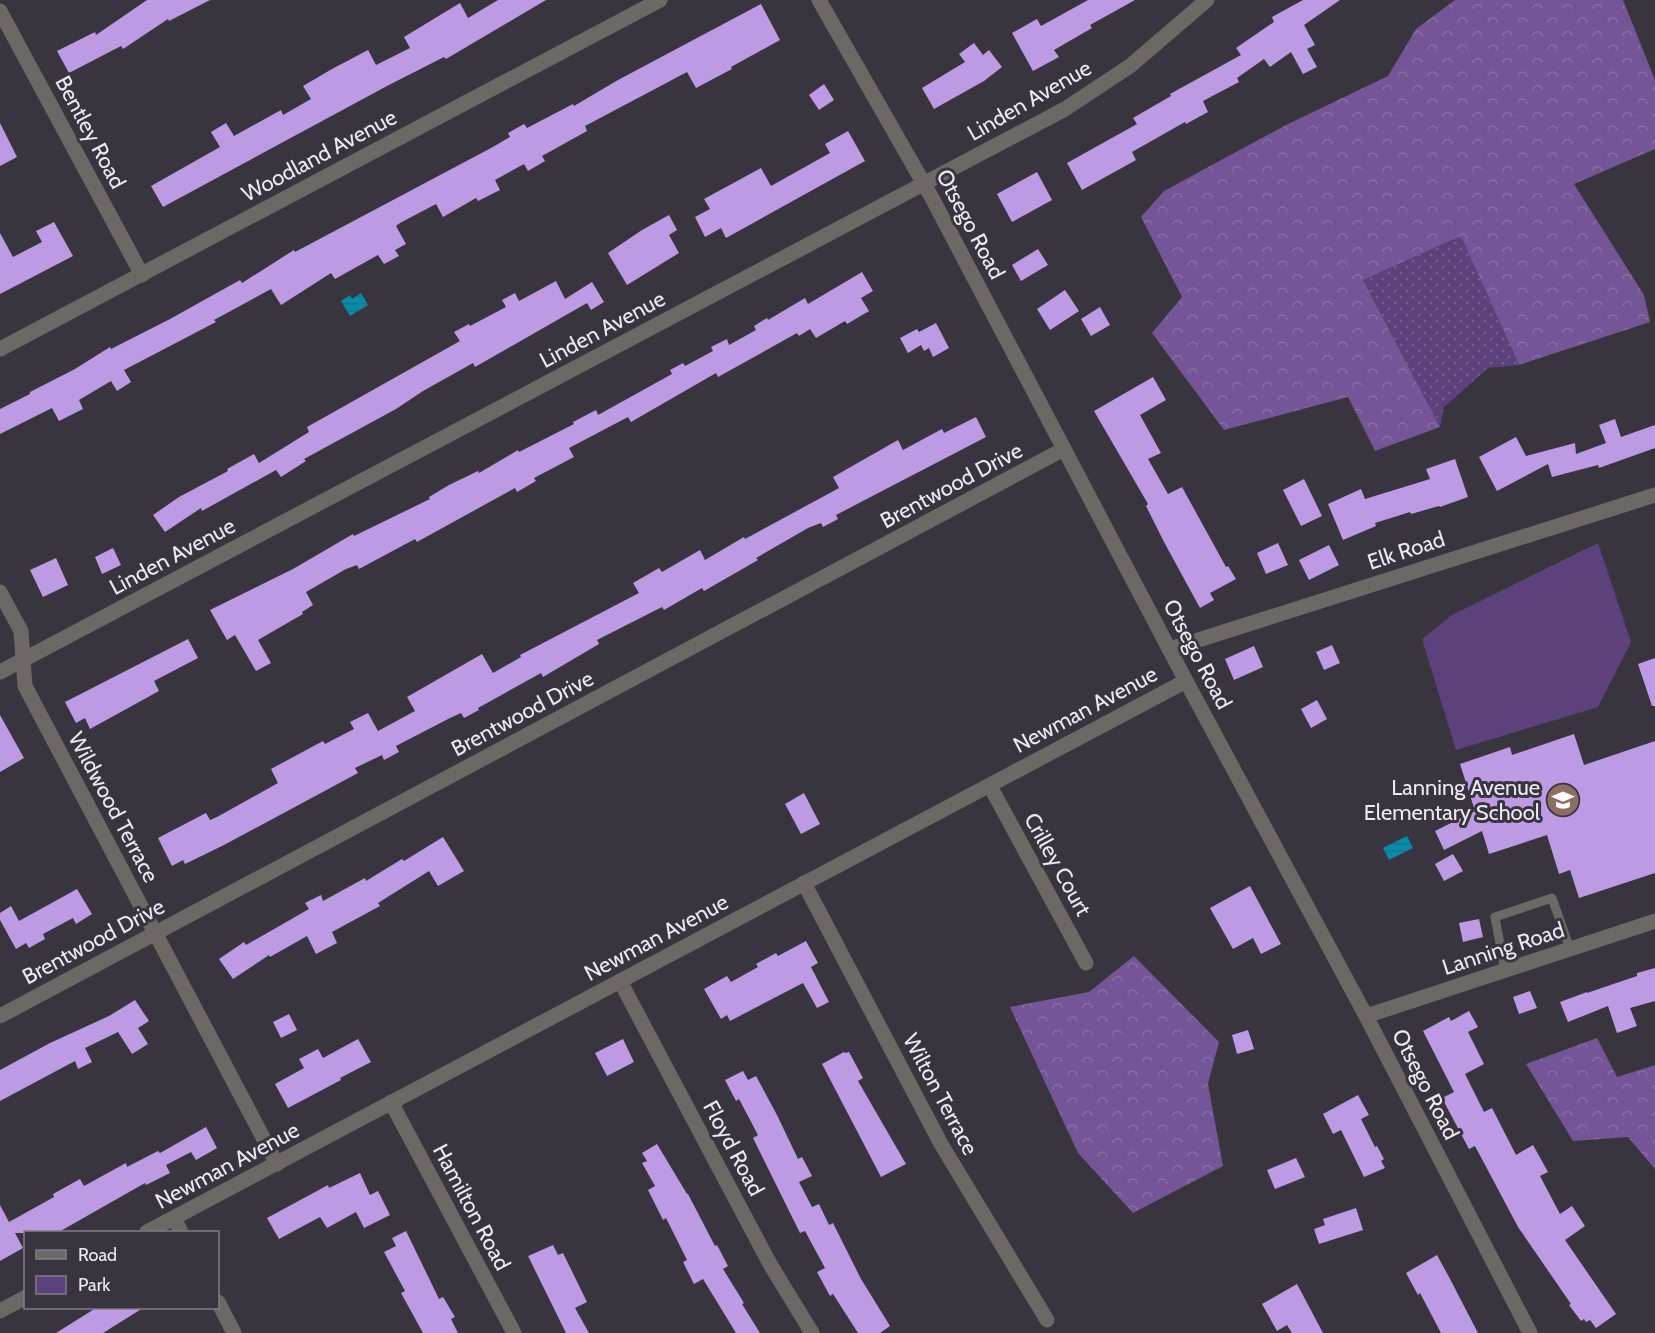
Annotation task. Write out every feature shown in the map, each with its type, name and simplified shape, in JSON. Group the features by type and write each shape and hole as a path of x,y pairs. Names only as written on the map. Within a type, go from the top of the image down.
{"street":[{"name":"Woodland Avenue","path":"0,349 660,0"},
{"name":"Otsego Road","path":"819,0 924,183 1186,681 1366,1016 1530,1333"},
{"name":"Linden Avenue","path":"0,672 1065,109 1090,94 1161,41 1207,0"},
{"name":"Bentley Road","path":"0,11 142,274"},
{"name":"Brentwood Drive","path":"0,1016 1064,449"},
{"name":"Elk Road","path":"1170,649 1655,495"},
{"name":"Wildwood Terrace","path":"0,592 21,631 25,686 277,1164"},
{"name":"Newman Avenue","path":"151,1231 1186,681"},
{"name":"Crilley Court","path":"990,786 1086,963"},
{"name":"Wilton Terrace","path":"804,884 941,1144 1047,1320"},
{"name":"Lanning Road","path":"1366,1016 1655,921"},
{"name":"Floyd Road","path":"620,981 770,1264 812,1333"},
{"name":"Hamilton Road","path":"391,1102 514,1333"},
{"path":"174,1218 180,1231"},
{"path":"0,1311 24,1298"},
{"path":"219,1304 234,1333"}],"lane":[{"path":"1506,971 1495,917 1505,913 1552,897 1570,949"}],"green space":[{"path":"1455,0 1623,0 1655,80 1655,149 1574,184 1644,295 1650,322 1519,365 1461,236 1363,280 1440,427 1375,451 1348,397 1224,430 1152,333 1182,297 1141,217 1164,191 1286,125 1388,76 1416,29"},
{"path":"1461,236 1519,365 1488,368 1444,407 1440,427 1363,280"},
{"path":"1598,543 1631,642 1598,707 1456,750 1422,639 1452,615"},
{"path":"1134,956 1219,1042 1208,1084 1223,1166 1133,1213 1078,1153 1010,1007 1089,992"},
{"path":"1597,1038 1617,1077 1655,1065 1655,1169 1628,1137 1573,1141 1526,1064"}],"water":[{"path":"361,293 368,305 350,316 341,301 350,295 352,299"},
{"path":"1407,836 1413,848 1389,860 1383,848"}],"building":[{"path":"147,0 210,0 169,21 168,19 123,49 121,46 69,73 57,51 95,32 96,35"},
{"path":"498,0 546,0 446,59 444,57 387,86 163,207 151,186 220,147 211,132 226,123 234,136 281,110 283,115 311,99 303,86 332,69 368,50 376,65 410,48 404,37 460,3 468,18"},
{"path":"1088,0 1135,0 1090,25 1092,28 1054,50 1059,57 1033,71 1012,33 1037,19 1041,26"},
{"path":"1303,0 1340,0 1304,25 1315,45 1307,49 1317,67 1303,74 1291,52 1270,67 1264,59 1237,78 1239,82 1203,101 1208,112 1186,124 1185,122 1132,152 1136,160 1082,190 1067,163 1137,124 1133,118 1171,96 1170,94 1241,55 1236,48 1274,22 1272,17"},
{"path":"761,4 780,40 731,67 732,69 696,88 687,72 585,126 587,131 542,156 545,161 528,171 524,164 495,180 500,190 478,201 476,198 443,217 436,204 400,223 396,226 406,244 395,250 399,256 384,264 378,255 335,279 331,273 281,305 271,289 214,320 216,322 124,370 131,382 117,391 111,381 79,400 83,409 59,421 52,408 0,434 0,409 30,392 75,369 110,347 111,349 170,319 240,280 242,283 294,250 295,252 491,148 510,137 508,133 524,124 527,128 573,104 574,106"},
{"path":"974,43 983,55 989,50 1002,67 984,81 934,109 922,88 965,62 959,54"},
{"path":"824,84 834,100 819,110 809,95"},
{"path":"0,123 17,157 0,166"},
{"path":"848,131 865,161 726,238 721,228 705,237 695,217 710,209 704,199 761,168 771,186 830,153 825,144"},
{"path":"1037,172 1052,200 1012,222 997,194"},
{"path":"669,215 677,230 669,235 679,253 627,285 608,253"},
{"path":"54,222 73,256 0,294 0,233 13,257 42,242 36,231"},
{"path":"1038,249 1048,265 1021,281 1012,265"},
{"path":"862,272 873,291 861,298 869,311 847,324 845,321 816,338 810,329 799,336 797,333 718,377 716,373 631,422 628,417 569,448 574,457 534,478 536,481 517,492 515,488 417,542 415,539 359,569 357,565 346,569 306,592 313,605 302,612 303,614 258,640 271,663 256,671 235,635 227,640 210,610 293,569 353,534 354,536 430,499 429,497 449,485 478,471 479,473 518,450 519,452 574,424 573,422 596,410 598,415 672,374 670,370 683,363 685,366 713,351 711,347 727,339 729,345 756,330 754,326 767,318 768,320 805,298 808,304"},
{"path":"556,281 565,299 592,282 604,302 591,310 587,303 475,367 473,363 423,391 396,409 304,459 306,461 281,477 276,470 202,511 201,508 165,532 153,515 179,497 228,471 227,469 254,454 259,463 309,432 307,427 460,341 454,332 506,307 502,300 515,293 519,301"},
{"path":"1065,290 1079,311 1050,330 1037,309"},
{"path":"1100,307 1110,325 1091,336 1081,319"},
{"path":"936,323 949,348 933,357 929,348 924,351 921,345 908,353 900,338"},
{"path":"1153,377 1166,400 1140,415 1161,453 1148,459 1168,494 1182,487 1226,567 1228,566 1236,579 1210,593 1214,600 1200,608 1146,506 1148,504 1094,411"},
{"path":"976,417 986,437 836,515 838,519 823,527 821,523 808,528 704,591 702,588 664,610 662,607 597,640 599,644 543,677 541,673 464,718 461,713 450,718 396,746 399,752 384,760 382,755 355,768 358,773 224,845 185,864 183,860 172,866 158,838 206,813 210,820 217,817 278,783 271,769 323,741 325,744 354,729 350,722 368,713 378,731 415,711 407,697 482,654 493,673 521,657 520,655 639,593 633,583 659,568 662,572 700,550 705,560 744,537 745,539 839,488 833,477 898,440 903,450 942,429 944,433"},
{"path":"1615,419 1621,437 1655,425 1655,448 1599,468 1598,465 1552,477 1548,464 1497,491 1479,457 1516,437 1526,456 1575,443 1576,454 1606,443 1599,425"},
{"path":"1455,459 1468,497 1440,507 1411,514 1410,512 1375,523 1376,526 1343,540 1328,504 1361,489 1365,499 1430,479 1426,469"},
{"path":"1304,479 1322,516 1301,526 1283,490"},
{"path":"1278,543 1288,565 1266,574 1257,553"},
{"path":"1329,545 1339,565 1309,580 1299,560"},
{"path":"113,548 121,565 102,574 95,557"},
{"path":"56,558 68,585 43,597 30,570"},
{"path":"188,639 198,658 154,681 159,691 90,729 85,718 76,723 65,702"},
{"path":"1332,645 1340,663 1324,670 1316,652"},
{"path":"1254,646 1263,667 1234,680 1225,659"},
{"path":"1655,658 1655,706 1652,706 1638,664"},
{"path":"1317,700 1327,719 1311,728 1301,709"},
{"path":"0,715 24,758 0,772"},
{"name":"Lanning Avenue Elementary School","path":"1574,734 1584,765 1655,741 1655,873 1579,898 1570,870 1559,874 1547,835 1489,854 1482,831 1444,850 1435,831 1475,811 1460,764 1510,747 1512,755"},
{"path":"804,793 820,824 801,834 785,804"},
{"path":"443,837 464,871 438,886 429,871 378,903 380,906 332,932 337,943 316,954 307,936 270,957 269,955 233,979 219,959 244,942 246,945 309,909 305,903 321,895 323,901 365,878 366,881"},
{"path":"1453,854 1463,871 1444,881 1435,864"},
{"path":"1250,886 1281,944 1261,954 1253,938 1233,949 1210,908"},
{"path":"77,889 92,914 76,924 73,918 43,934 45,939 29,948 26,943 16,949 0,920 0,913 11,906 19,921"},
{"path":"1479,919 1483,937 1463,942 1459,923"},
{"path":"806,941 818,963 811,967 829,1002 817,1008 803,983 730,1021 727,1015 721,1019 704,989 727,976 731,982 758,967 756,964 776,953 778,956"},
{"path":"1655,968 1655,1001 1630,1008 1637,1026 1617,1033 1608,1006 1568,1022 1560,1002"},
{"path":"1530,991 1537,1008 1519,1014 1513,997"},
{"path":"135,1000 149,1021 138,1028 148,1044 132,1054 118,1032 85,1048 92,1062 78,1069 75,1061 0,1101 0,1070 50,1043 109,1016"},
{"path":"1469,1011 1478,1027 1468,1032 1484,1064 1465,1074 1484,1112 1492,1108 1516,1155 1533,1145 1548,1172 1540,1176 1560,1214 1572,1206 1585,1226 1565,1240 1616,1314 1596,1328 1590,1320 1581,1321 1569,1305 1571,1304 1518,1227 1475,1146 1469,1149 1442,1098 1454,1092 1423,1031 1449,1017 1451,1021"},
{"path":"289,1014 297,1030 281,1038 273,1022"},
{"path":"1248,1030 1254,1049 1237,1054 1232,1035"},
{"path":"358,1039 371,1062 288,1108 275,1084 304,1068 299,1059 318,1049 323,1058"},
{"path":"623,1039 634,1062 607,1076 595,1053"},
{"path":"844,1052 849,1052 863,1078 858,1081 906,1164 881,1177 822,1064"},
{"path":"743,1071 748,1080 756,1076 798,1159 802,1157 812,1176 799,1182 812,1207 819,1204 829,1225 833,1223 861,1279 890,1326 880,1333 858,1333 833,1294 830,1296 817,1272 825,1268 805,1231 800,1233 753,1138 758,1135 739,1099 736,1101 725,1080"},
{"path":"1358,1095 1369,1115 1361,1119 1375,1147 1377,1146 1384,1159 1381,1161 1385,1168 1364,1177 1341,1130 1333,1134 1323,1114"},
{"path":"206,1127 217,1148 196,1160 191,1152 166,1165 170,1173 146,1185 145,1183 61,1231 15,1233 23,1248 0,1261 0,1205 9,1222 54,1197 53,1194 80,1179 84,1186 126,1163 127,1167 158,1151 160,1153"},
{"path":"657,1144 688,1194 715,1246 717,1245 728,1266 723,1269 760,1333 736,1333 703,1279 694,1284 683,1262 687,1260 666,1218 663,1220 648,1190 655,1186 642,1163 647,1161 642,1153"},
{"path":"1296,1158 1305,1177 1275,1189 1267,1170"},
{"path":"360,1173 370,1195 378,1191 390,1215 364,1228 356,1212 327,1228 320,1217 279,1239 267,1218 328,1185 329,1188"},
{"path":"1356,1208 1363,1230 1319,1244 1314,1229 1325,1225 1323,1219"},
{"path":"406,1231 439,1299 443,1297 455,1317 451,1319 458,1333 423,1333 401,1293 405,1291 384,1252 396,1246 392,1238"},
{"path":"553,1245 558,1255 563,1253 587,1302 575,1308 589,1333 566,1333 528,1256"},
{"path":"1437,1255 1478,1333 1441,1333 1420,1293 1418,1295 1406,1273"},
{"path":"1297,1284 1323,1333 1292,1333 1287,1325 1277,1331 1262,1304"},
{"path":"94,1309 141,1309 103,1333 56,1333"}],"place":[{"name":"Lanning Avenue Elementary School","path":"1563,800"}]}
